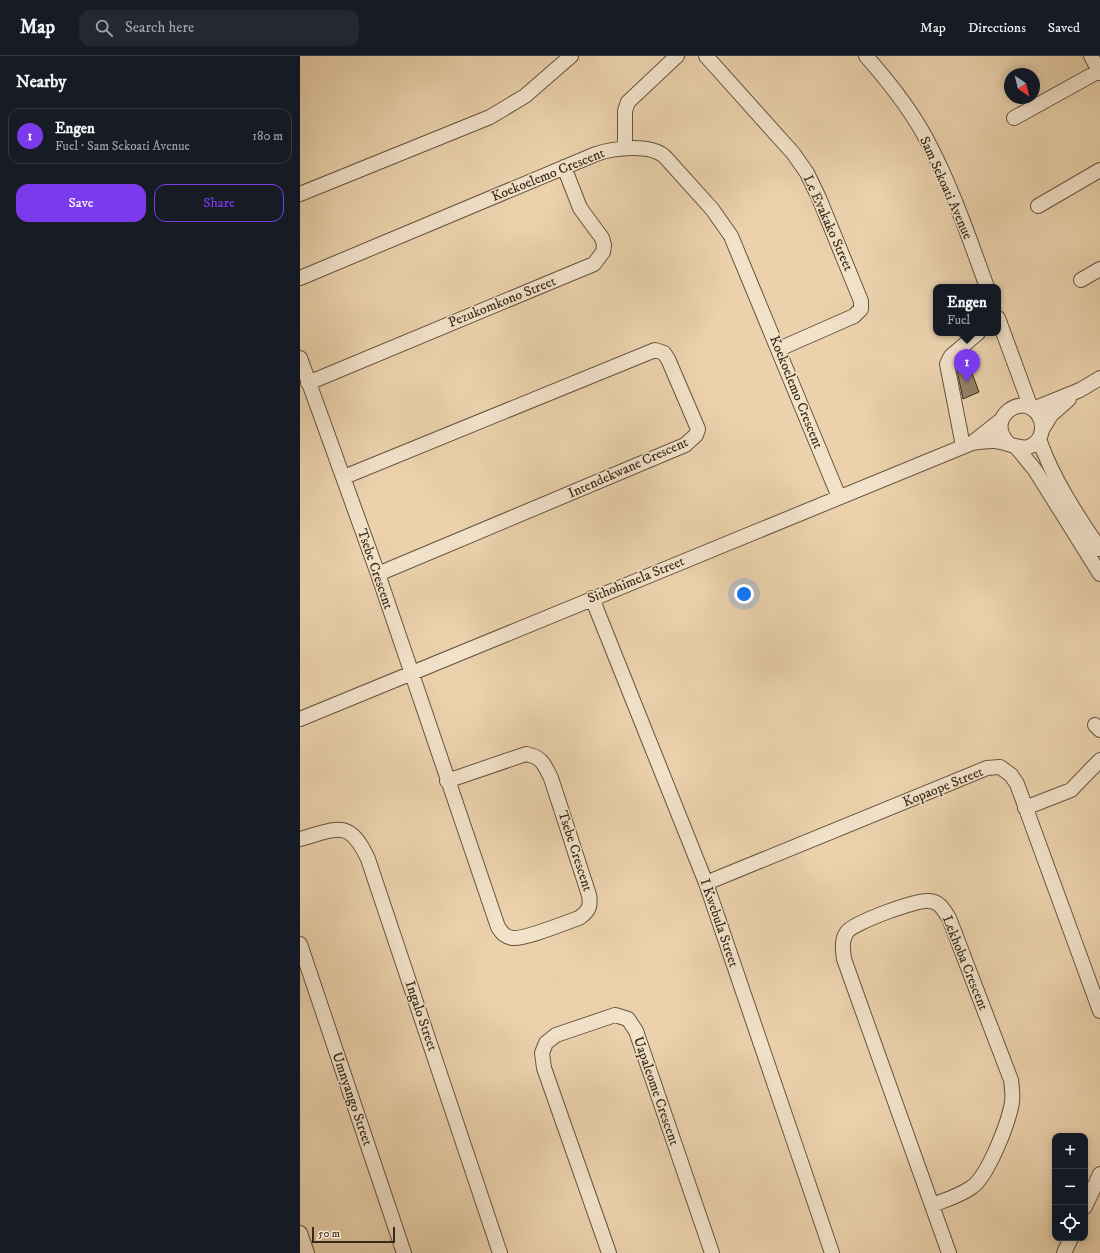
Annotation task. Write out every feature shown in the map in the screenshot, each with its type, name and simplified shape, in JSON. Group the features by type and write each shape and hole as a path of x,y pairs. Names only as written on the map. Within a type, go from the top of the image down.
{"street":[{"path":"300,194 458,130 503,110 525,96 571,56"},
{"path":"625,148 625,110 628,102 677,56"},
{"name":"Le Evakako Street","path":"706,56 793,153 807,173 819,198 861,301 861,309 854,316 779,349"},
{"name":"Sam Sekoati Avenue","path":"866,56 900,97 926,139 962,219 986,284"},
{"path":"1014,118 1099,72 1091,56"},
{"name":"Koekoelemo Crescent","path":"300,278 604,151 625,148 653,151 662,154 722,221 734,241 838,497"},
{"name":"Pezukomkono Street","path":"308,383 594,264 603,252 603,240 580,208 564,167"},
{"path":"1038,206 1100,170"},
{"path":"1081,280 1100,269"},
{"path":"1001,327 1019,380 1032,408 1042,420 1041,433 1047,463 1075,512 1100,549"},
{"path":"967,444 948,364 951,356 974,336"},
{"name":"Intendekwane Crescent","path":"344,478 655,350 664,353 668,359 698,429 696,435 685,445 378,574"},
{"name":"Tsebe Crescent","path":"300,358 378,574 410,673 447,781 498,927 504,936 513,938 524,937 579,918 587,913 591,904 589,895 551,778 544,764 536,756 526,754 447,781"},
{"path":"1012,446 1026,448 1041,433 1051,415 1080,390 1100,378"},
{"path":"1011,408 1019,380"},
{"path":"1080,390 1032,408 1021,406 1011,408 1005,413 1001,420 1001,433 1035,470 1100,574"},
{"name":"Sithohimela Street","path":"300,719 967,444 1001,420"},
{"name":"Sithohimela Street","path":"967,444 994,441 1012,446"},
{"name":"I Kwebula Street","path":"592,598 706,883 832,1253"},
{"path":"1025,808 1071,790 1100,760"},
{"name":"Kopaope Street","path":"706,883 987,768 1000,767 1011,775 1025,808 1100,1011"},
{"name":"Ingalo Street","path":"300,839 337,829 350,832 360,842 371,866 500,1253"},
{"name":"Lekhoba Crescent","path":"932,1205 972,1187 981,1178 1004,1128 1012,1101 1011,1080 949,918 941,906 930,900 917,901 856,924 847,931 843,940 843,949 844,959 949,1253"},
{"name":"Umnyango Street","path":"300,944 404,1253"},
{"name":"Uapaleome Crescent","path":"609,1253 544,1068 542,1053 546,1043 556,1035 614,1015 628,1019 636,1031 712,1253"},
{"path":"1086,1205 1100,1174"},
{"path":"300,1233 307,1253"},
{"path":"1064,1253 1070,1241"}],"building":[{"path":"969,365 979,392 963,399 957,370"}],"place":[{"name":"Engen","path":"967,382"}]}
